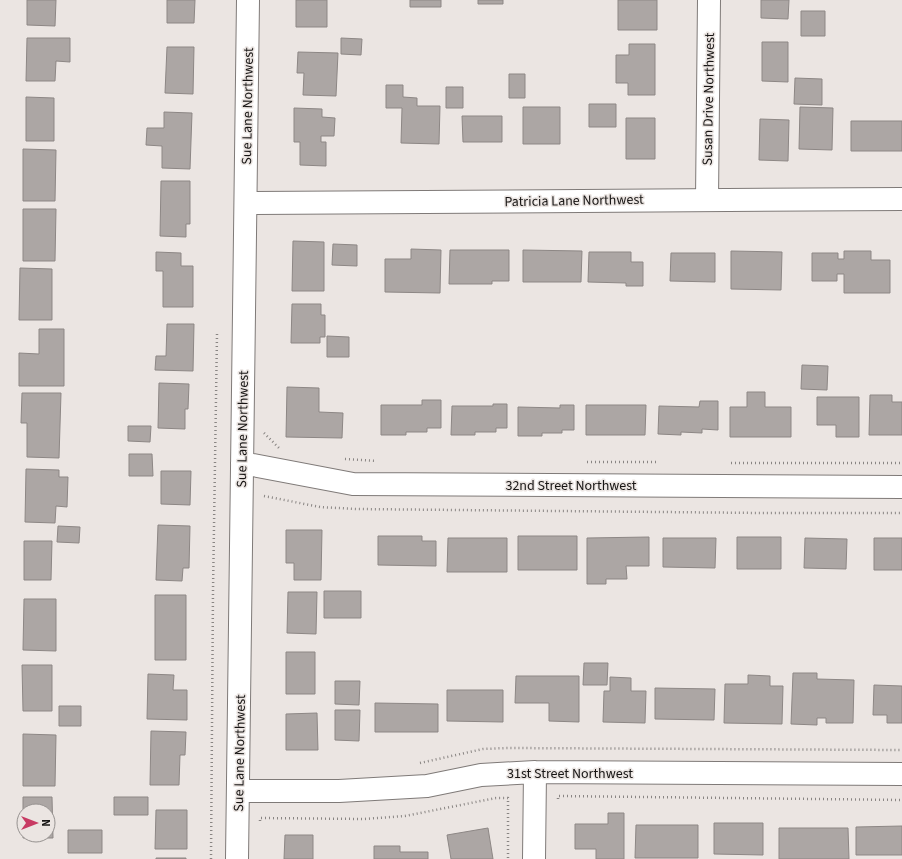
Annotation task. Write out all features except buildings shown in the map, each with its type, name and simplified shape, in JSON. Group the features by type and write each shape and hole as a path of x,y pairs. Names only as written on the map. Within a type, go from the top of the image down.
{"street":[{"name":"Sue Lane Northwest","path":"237,859 248,0"},
{"name":"Susan Drive Northwest","path":"707,199 709,0"},
{"name":"Patricia Lane Northwest","path":"246,203 902,199"},
{"name":"32nd Street Northwest","path":"242,463 353,484 902,487"},
{"name":"31st Street Northwest","path":"238,791 339,791 427,786 481,775 535,772 902,774"},
{"path":"534,859 535,772"}],"path":[{"path":"211,859 212,591 217,334"},
{"path":"264,433 280,448"},
{"path":"339,458 383,461"},
{"path":"586,462 663,462"},
{"path":"726,462 902,463"},
{"path":"263,504 263,496 320,507 356,509 762,514 902,513"},
{"path":"557,804 558,796 902,800"},
{"path":"260,825 260,818 364,819 405,816 496,798 508,798 508,859"}]}
